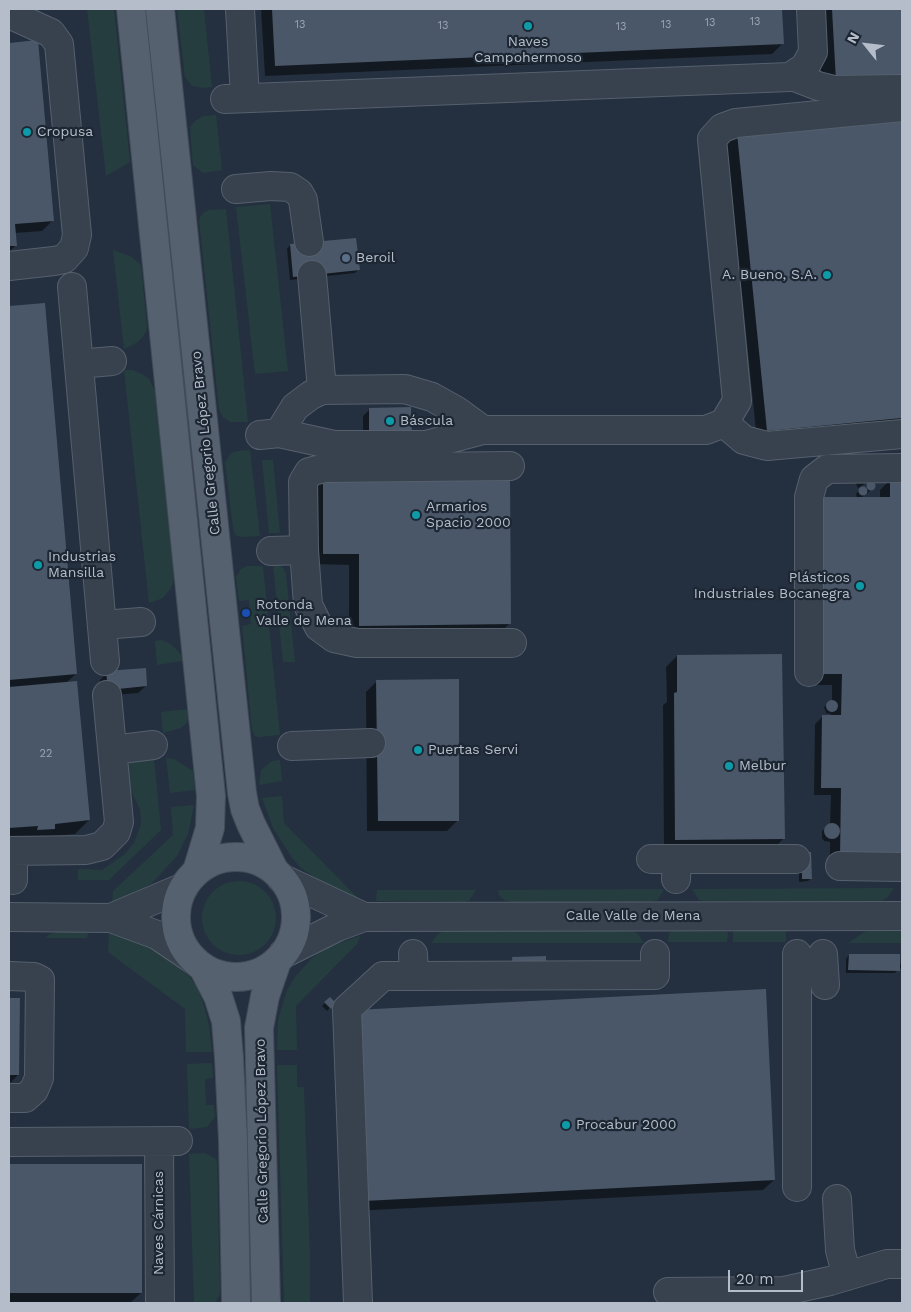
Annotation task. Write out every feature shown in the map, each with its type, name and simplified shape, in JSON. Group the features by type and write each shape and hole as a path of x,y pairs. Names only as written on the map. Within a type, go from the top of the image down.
{"main road":[{"path":"131,9 211,796 210,828 177,906 176,919 184,947 198,964 218,996 226,1022 233,1140 236,1303"},
{"name":"Calle Gregorio López Bravo","path":"160,9 242,793 245,809 251,824 278,874"},
{"path":"190,879 215,861 235,857 255,860 278,874 290,890 296,915 292,940 280,958 257,973 235,978 212,973 198,964"},
{"name":"Calle Gregorio López Bravo","path":"266,1303 259,1028 265,996 280,958"}],"street":[{"path":"240,9 235,99 792,76 834,90 902,89"},
{"path":"792,76 804,67 813,52 811,9"},
{"path":"9,14 50,34 59,44 88,234 64,259 9,266"},
{"path":"484,430 457,410 432,397 405,390 322,390 311,395 295,407 269,434 334,445 426,446 484,430 706,430 724,423 737,402 712,139 722,128 736,123 902,107"},
{"path":"236,189 270,186 290,187 299,193 303,200 309,242"},
{"path":"312,275 322,390"},
{"path":"72,287 105,661"},
{"path":"79,364 112,362"},
{"path":"724,423 744,440 767,446 902,434"},
{"path":"510,466 326,468 310,472 303,482 304,550 308,604 319,627 334,638 357,643 512,643"},
{"path":"810,672 810,497 814,479 827,468 902,468"},
{"path":"271,551 304,550"},
{"path":"102,625 141,622"},
{"path":"13,880 11,851 86,850 102,846 116,832 119,822 108,695"},
{"path":"292,746 371,743"},
{"path":"113,750 153,745"},
{"path":"668,866 796,859"},
{"path":"840,866 902,867"},
{"name":"Calle Valle de Mena","path":"278,874 364,917"},
{"path":"111,918 190,879"},
{"name":"Calle Valle de Mena","path":"280,958 336,927 364,917 902,916"},
{"path":"9,917 111,918 158,935 198,964"},
{"path":"358,1303 347,1009 383,976 414,965 655,975 655,954"},
{"path":"797,954 797,1187"},
{"path":"823,954 825,985"},
{"path":"9,1098 25,1098 34,1090 39,1078 40,980 26,969"},
{"name":"Naves Cárnicas","path":"9,1142 168,1142 160,1303"},
{"path":"837,1199 840,1250 847,1276"},
{"path":"668,1292 784,1292 887,1264 902,1264"}],"green space":[{"path":"87,9 114,9 130,162 106,176"},
{"path":"177,9 204,9 212,87 192,86 185,77"},
{"path":"216,115 222,170 203,173 193,165 190,127 203,116"},
{"path":"270,204 288,371 255,374 236,207"},
{"path":"226,209 248,422 230,422 223,417 219,409 199,219 203,213 209,210"},
{"path":"113,250 132,257 141,265 146,332 136,343 124,349"},
{"path":"124,370 133,370 142,374 149,379 155,391 174,579 171,588 163,598 149,603"},
{"path":"250,450 260,536 240,537 235,535 233,529 225,462 231,453"},
{"path":"262,460 273,460 280,533 269,533"},
{"path":"273,565 279,565 286,574 295,662 283,662"},
{"path":"247,566 263,566 280,735 259,737 255,736 252,730 242,626 251,624 249,600 239,601 236,577 241,569"},
{"path":"161,640 169,643 176,649 183,661 157,665 155,641"},
{"path":"188,709 189,718 186,724 181,728 163,733 161,712"},
{"path":"133,758 154,758 161,830 109,880 78,880 78,869 102,870 125,854 134,843 141,824 140,809 130,789 128,767"},
{"path":"166,758 174,759 193,771 195,790 170,793"},
{"path":"280,760 282,781 259,785 261,770 272,761"},
{"path":"282,796 284,823 361,901 321,883 300,867 293,859 273,828 262,798"},
{"path":"194,805 188,834 177,856 152,883 112,904 113,891 173,835 171,807"},
{"path":"239,881 253,884 265,892 273,904 276,918 273,932 265,944 253,952 239,955 225,952 213,944 205,932 202,918 205,904 213,892 225,884"},
{"path":"894,888 887,898 881,901 704,901 699,900 692,889"},
{"path":"664,889 658,900 646,902 512,902 503,899 499,895 498,890"},
{"path":"377,890 476,890 469,901 465,902 376,901"},
{"path":"448,929 629,929 638,934 644,943 431,943 438,934"},
{"path":"672,931 728,932 727,942 668,942 669,933"},
{"path":"733,931 786,931 786,942 733,942"},
{"path":"866,931 902,931 902,943 848,943"},
{"path":"56,932 88,932 87,938 45,938"},
{"path":"109,933 145,943 179,966 189,976 197,987 204,1006 209,1025 212,1052 186,1052 185,1009 108,952"},
{"path":"359,936 357,944 296,1006 297,1050 277,1050 278,1020 287,990 295,977 311,959 326,948"},
{"path":"212,1063 213,1078 205,1079 206,1105 214,1105 215,1117 207,1127 189,1129 187,1064"},
{"path":"277,1065 297,1065 297,1087 304,1087 310,1303 284,1303"},
{"path":"205,1153 216,1159 217,1162 220,1293 216,1302 194,1303 189,1154"}],"building":[{"name":"Naves Campohermoso","path":"272,9 782,9 784,44 275,66"},
{"path":"832,9 902,9 902,79 836,81"},
{"name":"Cropusa","path":"38,40 54,221 15,224 17,246 9,246 9,43"},
{"name":"A. Bueno, S.A.","path":"902,116 902,418 767,431 737,133"},
{"path":"356,238 360,270 293,277 290,244"},
{"name":"Industrias Mansilla","path":"45,303 77,674 9,680 9,306"},
{"name":"Báscula","path":"411,407 412,435 369,434 369,408"},
{"name":"Armarios Spacio 2000","path":"510,475 511,624 359,626 359,554 323,554 323,477"},
{"name":"Plásticos Industriales Bocanegra","path":"890,478 902,478 902,858 840,858 841,788 821,788 822,715 841,715 842,674 818,674 819,497 890,497"},
{"path":"871,482 875,486 871,490 867,486"},
{"path":"863,486 868,491 863,496 858,491"},
{"name":"Melbur","path":"782,654 785,839 675,840 674,693 677,692 677,655"},
{"path":"146,668 147,686 108,690 106,671"},
{"name":"Puertas Servi","path":"459,679 459,821 378,821 376,680"},
{"path":"77,681 90,820 55,824 55,829 37,830 38,826 9,828 9,687"},
{"path":"832,700 838,706 832,712 826,706"},
{"path":"829,823 835,823 840,828 838,837 829,839 824,834 824,828"},
{"path":"802,852 811,852 812,879 802,879"},
{"path":"849,954 900,954 900,971 848,970"},
{"path":"546,956 546,968 513,969 512,957"},
{"name":"Procabur 2000","path":"766,989 775,1180 364,1201 355,1010"},
{"path":"330,997 336,1003 331,1009 324,1002"},
{"path":"9,998 20,998 19,1075 9,1075"},
{"path":"9,1164 142,1164 142,1293 9,1293"}],"place":[{"name":"Naves Campohermoso","path":"528,26"},
{"name":"Cropusa","path":"27,132"},
{"name":"Beroil","path":"346,258"},
{"name":"A. Bueno, S.A.","path":"827,275"},
{"name":"Báscula","path":"390,421"},
{"name":"Armarios Spacio 2000","path":"416,515"},
{"name":"Industrias Mansilla","path":"38,565"},
{"name":"Plásticos Industriales Bocanegra","path":"860,586"},
{"name":"Rotonda Valle de Mena","path":"246,613"},
{"name":"Puertas Servi","path":"418,750"},
{"name":"Melbur","path":"729,766"},
{"name":"Procabur 2000","path":"566,1125"}]}
